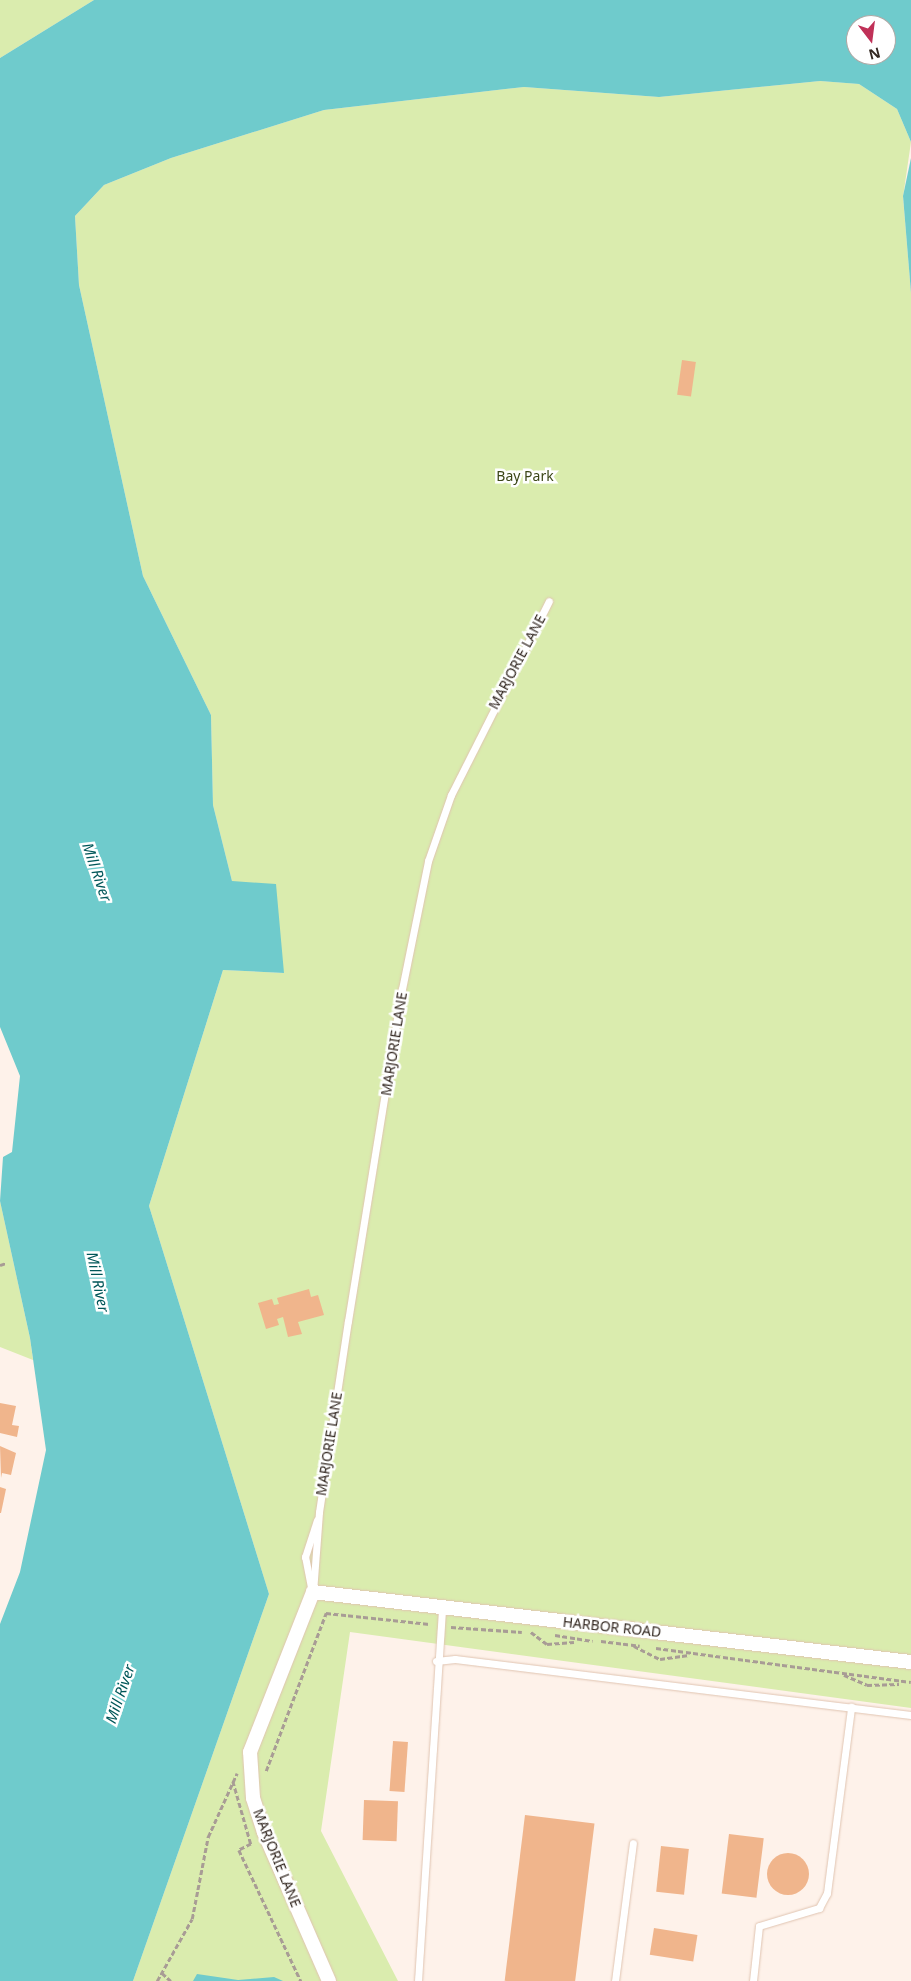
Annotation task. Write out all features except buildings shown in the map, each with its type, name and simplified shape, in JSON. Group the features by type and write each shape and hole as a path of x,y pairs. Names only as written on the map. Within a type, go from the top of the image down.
{"street":[{"name":"HARBOR ROAD","path":"313,1592 911,1662"},
{"name":"MARJORIE LANE","path":"313,1592 250,1752 253,1798 329,1981"}],"lane":[{"name":"MARJORIE LANE","path":"313,1592 319,1512 402,989 428,861 451,795 549,601"},
{"name":"MARJORIE LANE","path":"313,1592 305,1557 319,1512"},
{"path":"418,1981 436,1661 442,1608"},
{"path":"436,1661 455,1659 911,1715"},
{"path":"753,1981 759,1926 819,1908 827,1893 851,1707"},
{"path":"615,1981 633,1843"}],"path":[{"path":"0,1265 6,1263"},
{"path":"266,1773 326,1613 429,1624"},
{"path":"449,1627 545,1633"},
{"path":"531,1632 547,1644 575,1641 633,1646 909,1682"},
{"path":"552,1634 575,1641"},
{"path":"633,1646 660,1659 696,1653"},
{"path":"844,1675 867,1685 909,1682"},
{"path":"157,1981 192,1919 208,1837 232,1780 250,1752"},
{"path":"232,1780 251,1844 239,1850 301,1981"},
{"path":"239,1807 253,1798"},
{"path":"162,1973 170,1981"}],"green space":[{"path":"0,0 94,0 0,58"},
{"name":"Bay Park","path":"820,81 859,84 897,109 911,142 903,197 911,293 911,1708 350,1632 321,1831 398,1981 133,1981 269,1594 149,1206 223,970 284,973 232,881 213,805 211,715 143,576 79,285 75,216 104,185 171,158 324,110 524,87 659,97"},
{"path":"0,1201 30,1338 33,1360 0,1347"}],"water":[{"name":"Mill River","path":"94,0 911,0 911,142 897,109 859,84 820,81 659,97 524,87 324,110 171,158 104,185 75,216 79,285 143,576 211,715 213,805 232,881 276,884 284,973 223,970 149,1206 269,1594 133,1981 0,1981 0,1624 20,1572 46,1450 30,1338 0,1201 3,1157 12,1152 20,1076 0,1027 0,58"},
{"path":"911,158 911,293 903,196"},
{"path":"197,1974 238,1980 274,1977 283,1981 193,1981"}]}
